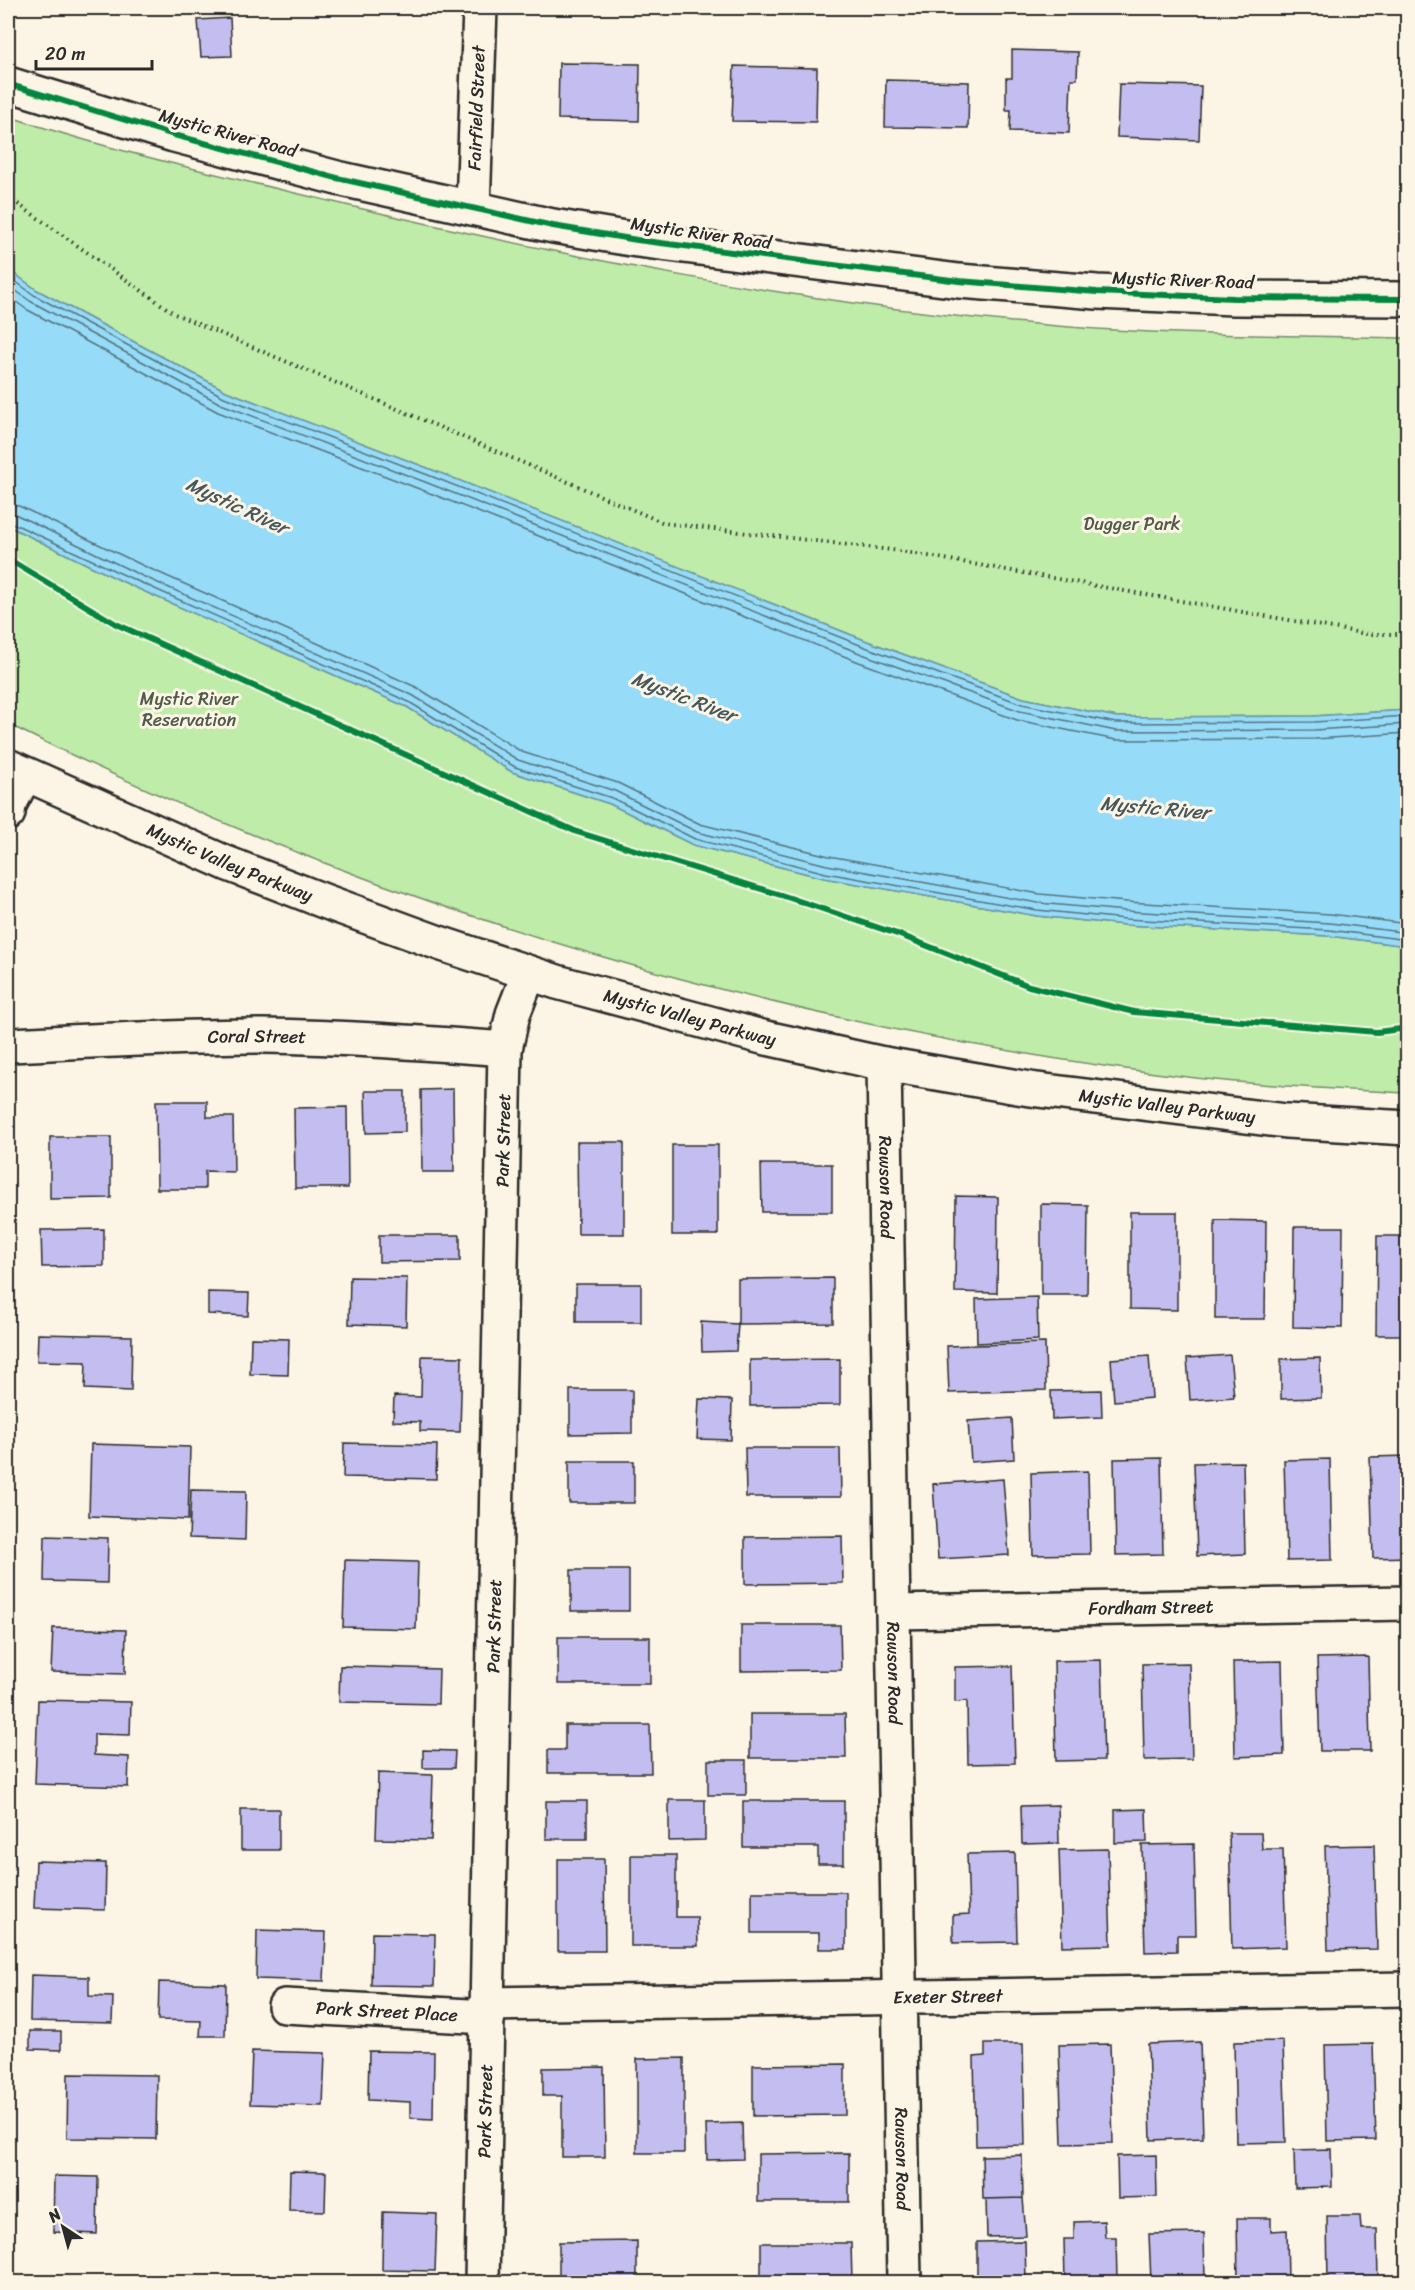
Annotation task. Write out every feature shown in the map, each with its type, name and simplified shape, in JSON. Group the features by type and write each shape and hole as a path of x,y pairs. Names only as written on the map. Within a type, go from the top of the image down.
{"street":[{"name":"Fairfield Street","path":"473,208 480,8"},
{"name":"Mystic River Road","path":"8,84 174,135 337,178 553,226 638,240 959,281 1097,292 1211,297 1407,299"},
{"path":"8,813 16,770"},
{"name":"Mystic Valley Parkway","path":"16,770 226,863 439,943 529,973 762,1037 884,1064 1030,1089 1286,1121 1407,1128"},
{"name":"Park Street","path":"482,2283 505,1049 513,1014 529,973"},
{"name":"Coral Street","path":"8,1045 263,1036 360,1039 505,1049"},
{"name":"Rawson Road","path":"884,1064 904,2283"},
{"name":"Fordham Street","path":"893,1612 1407,1603"},
{"name":"Exeter Street","path":"488,2011 899,1999 1407,1989"},
{"name":"Park Street Place","path":"285,2006 488,2011"}],"path":[{"path":"8,197 175,314 664,523 900,551 1367,634 1407,634"}],"green space":[{"name":"Dugger Park","path":"8,116 165,162 416,221 597,260 780,292 872,306 1057,326 1189,333 1407,338 1407,710 1314,716 1117,717 1023,698 867,641 226,391 37,290 8,269"},
{"name":"Mystic River Reservation","path":"8,526 134,587 407,707 512,772 610,804 693,845 824,878 1037,916 1125,925 1329,936 1407,946 1407,1093 1196,1078 1042,1056 888,1028 736,993 586,952 438,904 292,850 149,790 8,724"}],"water":[{"name":"Mystic River","path":"8,269 37,290 226,391 867,641 1023,698 1117,717 1314,716 1407,710 1407,946 1329,936 1125,925 1037,916 824,878 693,845 610,804 512,772 407,707 134,587 8,526"}],"building":[{"path":"1315,8 1361,8 1361,10 1315,10"},
{"path":"230,18 232,56 201,57 198,20"},
{"path":"1012,50 1078,52 1077,79 1071,79 1069,133 1010,131 1011,110 1006,110 1006,78 1012,78"},
{"path":"559,63 640,64 639,121 558,119"},
{"path":"734,66 817,68 816,122 732,121"},
{"path":"886,80 969,82 968,128 885,127"},
{"path":"1119,84 1201,86 1199,140 1117,137"},
{"path":"453,1089 454,1172 422,1172 421,1090"},
{"path":"365,1091 405,1091 405,1132 366,1133"},
{"path":"156,1101 207,1101 207,1117 233,1117 234,1172 205,1171 205,1189 157,1189"},
{"path":"347,1107 348,1188 295,1188 294,1108"},
{"path":"50,1137 111,1137 111,1198 50,1199"},
{"path":"577,1142 624,1142 624,1234 578,1234"},
{"path":"672,1145 718,1145 718,1235 672,1235"},
{"path":"761,1164 832,1164 832,1212 762,1212"},
{"path":"956,1196 998,1197 997,1293 955,1292"},
{"path":"1041,1204 1088,1205 1087,1295 1041,1295"},
{"path":"1130,1212 1177,1212 1177,1310 1130,1309"},
{"path":"1215,1220 1266,1221 1265,1319 1215,1319"},
{"path":"1294,1227 1343,1227 1342,1328 1293,1327"},
{"path":"104,1229 104,1266 42,1267 41,1230"},
{"path":"379,1235 460,1235 460,1261 379,1262"},
{"path":"1377,1236 1408,1236 1408,1335 1376,1335"},
{"path":"350,1277 407,1278 406,1326 349,1324"},
{"path":"833,1278 833,1323 738,1324 738,1279"},
{"path":"576,1284 641,1284 641,1322 576,1322"},
{"path":"208,1292 249,1293 248,1316 208,1314"},
{"path":"1037,1297 1038,1340 977,1343 976,1299"},
{"path":"701,1322 738,1324 736,1351 702,1352"},
{"path":"38,1334 132,1336 131,1391 85,1389 86,1362 37,1361"},
{"path":"251,1338 289,1339 288,1375 250,1374"},
{"path":"1045,1343 1046,1390 949,1393 947,1346"},
{"path":"1230,1355 1234,1397 1190,1400 1187,1358"},
{"path":"422,1356 462,1357 460,1432 420,1431 420,1422 393,1421 394,1396 421,1397"},
{"path":"1149,1356 1152,1398 1114,1401 1111,1359"},
{"path":"1320,1358 1321,1398 1281,1399 1281,1359"},
{"path":"840,1359 840,1405 750,1406 750,1360"},
{"path":"570,1390 632,1390 632,1433 570,1434"},
{"path":"1101,1390 1102,1417 1052,1419 1051,1391"},
{"path":"699,1399 732,1400 731,1440 697,1439"},
{"path":"1012,1418 1014,1459 971,1462 968,1421"},
{"path":"344,1443 437,1445 436,1479 343,1477"},
{"path":"91,1444 190,1447 188,1520 89,1516"},
{"path":"745,1448 840,1448 841,1497 746,1497"},
{"path":"1408,1456 1408,1557 1373,1558 1370,1457"},
{"path":"1161,1458 1163,1554 1116,1555 1114,1459"},
{"path":"1330,1459 1332,1560 1287,1561 1284,1460"},
{"path":"569,1461 634,1461 634,1503 569,1503"},
{"path":"1243,1462 1245,1554 1197,1556 1194,1463"},
{"path":"1088,1471 1090,1554 1033,1555 1031,1473"},
{"path":"1003,1479 1009,1555 938,1559 933,1484"},
{"path":"191,1490 246,1491 245,1540 189,1538"},
{"path":"45,1536 108,1538 107,1583 44,1581"},
{"path":"842,1536 843,1583 745,1584 745,1537"},
{"path":"345,1560 418,1562 416,1629 343,1627"},
{"path":"571,1570 629,1570 629,1611 571,1611"},
{"path":"741,1625 840,1625 841,1670 741,1671"},
{"path":"53,1628 126,1630 125,1674 51,1672"},
{"path":"558,1637 650,1637 650,1684 558,1684"},
{"path":"1368,1657 1370,1751 1320,1751 1317,1658"},
{"path":"1403,1658 1408,1658 1408,1744 1405,1745"},
{"path":"1101,1660 1104,1760 1056,1761 1054,1661"},
{"path":"1282,1661 1284,1755 1235,1757 1233,1662"},
{"path":"1189,1663 1192,1759 1144,1760 1142,1664"},
{"path":"340,1666 439,1669 438,1704 339,1702"},
{"path":"1012,1666 1015,1763 968,1764 967,1701 955,1702 955,1667"},
{"path":"38,1700 131,1702 130,1735 94,1734 94,1755 129,1757 128,1787 35,1784"},
{"path":"750,1714 845,1714 846,1758 750,1758"},
{"path":"565,1725 650,1725 651,1773 548,1773 548,1750 565,1750"},
{"path":"423,1750 455,1751 454,1768 423,1768"},
{"path":"708,1760 746,1760 746,1795 708,1795"},
{"path":"378,1773 433,1775 431,1840 376,1839"},
{"path":"669,1800 705,1800 705,1840 669,1841"},
{"path":"546,1801 587,1801 587,1839 546,1839"},
{"path":"743,1801 844,1801 844,1864 818,1864 818,1847 743,1847"},
{"path":"1058,1805 1059,1843 1022,1844 1021,1806"},
{"path":"241,1809 279,1809 279,1850 241,1850"},
{"path":"1146,1809 1147,1842 1115,1843 1115,1810"},
{"path":"1229,1833 1261,1833 1262,1849 1283,1849 1286,1947 1232,1949"},
{"path":"1194,1844 1196,1935 1177,1935 1177,1951 1145,1952 1142,1845"},
{"path":"1374,1845 1377,1949 1328,1950 1325,1846"},
{"path":"1108,1849 1111,1945 1062,1946 1059,1850"},
{"path":"1015,1853 1017,1942 953,1943 953,1915 969,1914 967,1854"},
{"path":"631,1855 676,1855 676,1917 697,1917 698,1946 631,1946"},
{"path":"558,1859 604,1859 605,1951 558,1951"},
{"path":"36,1861 106,1863 105,1910 34,1908"},
{"path":"752,1892 846,1892 846,1949 819,1949 819,1933 752,1933"},
{"path":"257,1930 326,1932 324,1981 256,1979"},
{"path":"372,1933 435,1934 434,1986 371,1985"},
{"path":"31,1975 89,1977 89,1996 113,1997 112,2023 30,2021"},
{"path":"159,1982 226,1984 225,2036 200,2036 201,2021 158,2020"},
{"path":"30,2031 61,2031 61,2050 30,2049"},
{"path":"1283,2041 1286,2142 1236,2143 1234,2042"},
{"path":"1200,2042 1203,2138 1151,2140 1148,2044"},
{"path":"985,2044 1023,2044 1025,2145 976,2146 974,2057 985,2056"},
{"path":"1110,2044 1113,2143 1062,2144 1059,2045"},
{"path":"1373,2044 1376,2140 1327,2141 1325,2045"},
{"path":"252,2051 325,2053 323,2106 250,2104"},
{"path":"369,2051 434,2052 433,2119 410,2118 410,2102 368,2100"},
{"path":"684,2058 684,2153 637,2153 637,2059"},
{"path":"845,2064 845,2115 753,2116 753,2065"},
{"path":"604,2067 605,2157 562,2157 562,2096 543,2096 543,2068"},
{"path":"68,2074 157,2075 156,2139 67,2138"},
{"path":"742,2123 743,2159 707,2160 706,2124"},
{"path":"1331,2149 1332,2187 1295,2188 1294,2150"},
{"path":"849,2153 849,2202 758,2202 758,2154"},
{"path":"1022,2155 1023,2198 983,2199 982,2156"},
{"path":"1156,2155 1157,2197 1118,2198 1117,2156"},
{"path":"290,2171 326,2172 325,2211 289,2210"},
{"path":"54,2176 98,2177 97,2234 53,2232"},
{"path":"1023,2198 1026,2236 987,2237 986,2199"},
{"path":"383,2212 437,2214 435,2271 382,2270"},
{"path":"1327,2216 1360,2216 1361,2229 1377,2229 1378,2282 1328,2282"},
{"path":"1237,2218 1271,2218 1271,2231 1287,2230 1288,2282 1238,2282"},
{"path":"1104,2221 1105,2237 1116,2237 1117,2282 1065,2282 1064,2239 1074,2239 1074,2222"},
{"path":"1204,2233 1205,2282 1151,2282 1149,2234"},
{"path":"637,2241 637,2282 559,2282 559,2242"},
{"path":"1025,2241 1026,2282 977,2282 977,2242"},
{"path":"761,2243 851,2243 852,2282 761,2282"}],"cycle path":[{"path":"8,84 174,135 337,178 553,226 637,240 959,281 1097,292 1234,298 1408,299"},
{"path":"8,559 116,624 577,832 784,896 900,935 1029,986 1134,1012 1377,1032 1408,1028"}]}
